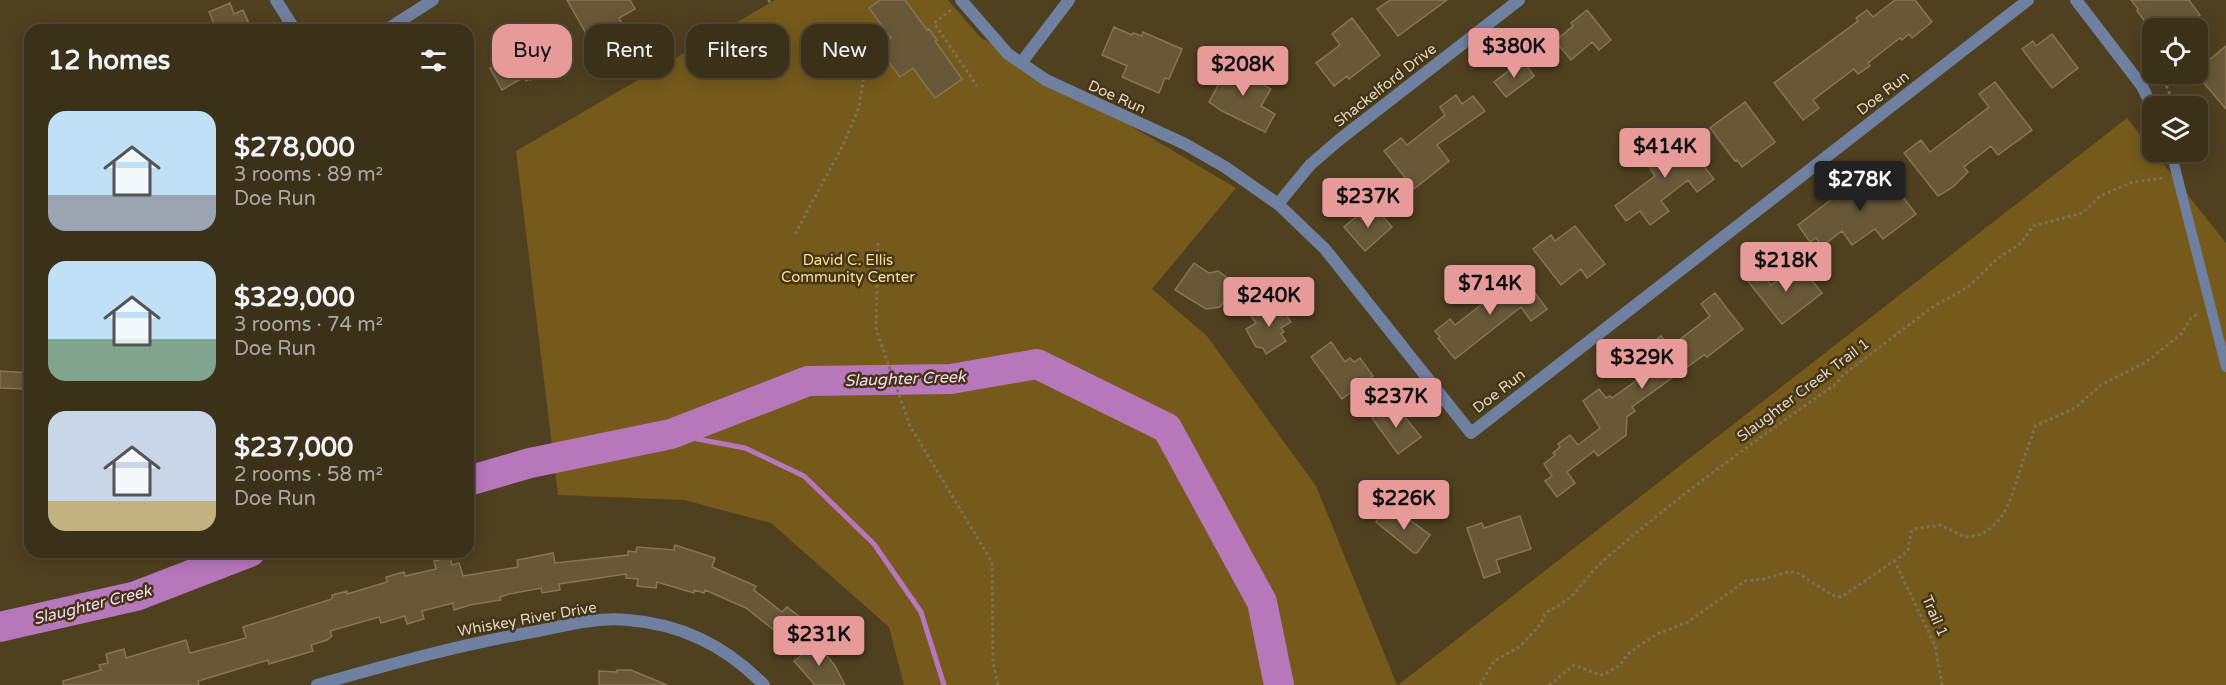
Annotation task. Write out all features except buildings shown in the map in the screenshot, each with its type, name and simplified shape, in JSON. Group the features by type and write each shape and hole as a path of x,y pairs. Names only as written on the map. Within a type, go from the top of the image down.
{"street":[{"path":"276,0 291,24"},
{"path":"395,24 433,0"},
{"name":"Doe Run","path":"961,0 997,44 1021,63 1069,92 1185,144 1225,167 1278,204 1325,249 1471,433 2028,0"},
{"path":"1021,63 1069,0"},
{"name":"Shackelford Drive","path":"1278,204 1310,165 1339,140 1519,0"},
{"path":"2076,0 2142,86 2147,96"},
{"name":"Whiskey River Drive","path":"317,685 456,646 580,623 617,620 652,623 702,639 747,667 764,685"}],"lane":[{"path":"2174,162 2226,367"}],"path":[{"path":"961,0 934,23 976,86"},
{"path":"795,234 844,143 859,107 864,78"},
{"name":"Slaughter Creek Trail 1","path":"1480,685 1494,661 1519,646 1541,624 1545,613 1563,604 1583,586 1594,570 1621,546 1704,479 1836,384 1843,375 1931,308 1968,287 1997,259 2021,243 2033,226 2083,213 2100,196 2133,182 2177,176"},
{"path":"878,243 876,330 910,426 992,562 993,663 998,685"},
{"path":"1549,685 1574,665 1600,675 1605,674 1620,665 1637,647 1657,634 1688,622 1745,581 1796,572 1832,595 1841,597 1878,574 1908,550 1911,532 1914,529 1941,525 1965,537 1994,526 2012,500 2035,426 2075,408 2101,385 2146,362 2181,334 2191,318 2202,311 2209,301"},
{"name":"Trail 1","path":"1894,560 1935,645 1942,685"}],"green space":[{"name":"David C. Ellis Community Center","path":"775,0 948,0 980,37 1236,188 1152,289 1207,336 1316,486 1397,685 904,685 889,627 771,523 684,500 558,495 516,151 641,78 674,78 674,59 686,52 686,78 789,78 789,24 734,24"},
{"path":"2127,118 2142,137 2142,162 2162,162 2226,243 2226,685 1398,685"}],"waterway":[{"name":"Slaughter Creek","path":"474,479 530,463 671,434 808,381 951,379 1037,364 1167,428 1262,602 1279,685"},
{"path":"671,434 745,448 804,476 874,544 921,612 944,685"},
{"name":"Slaughter Creek","path":"0,627 136,596 234,558"}]}
